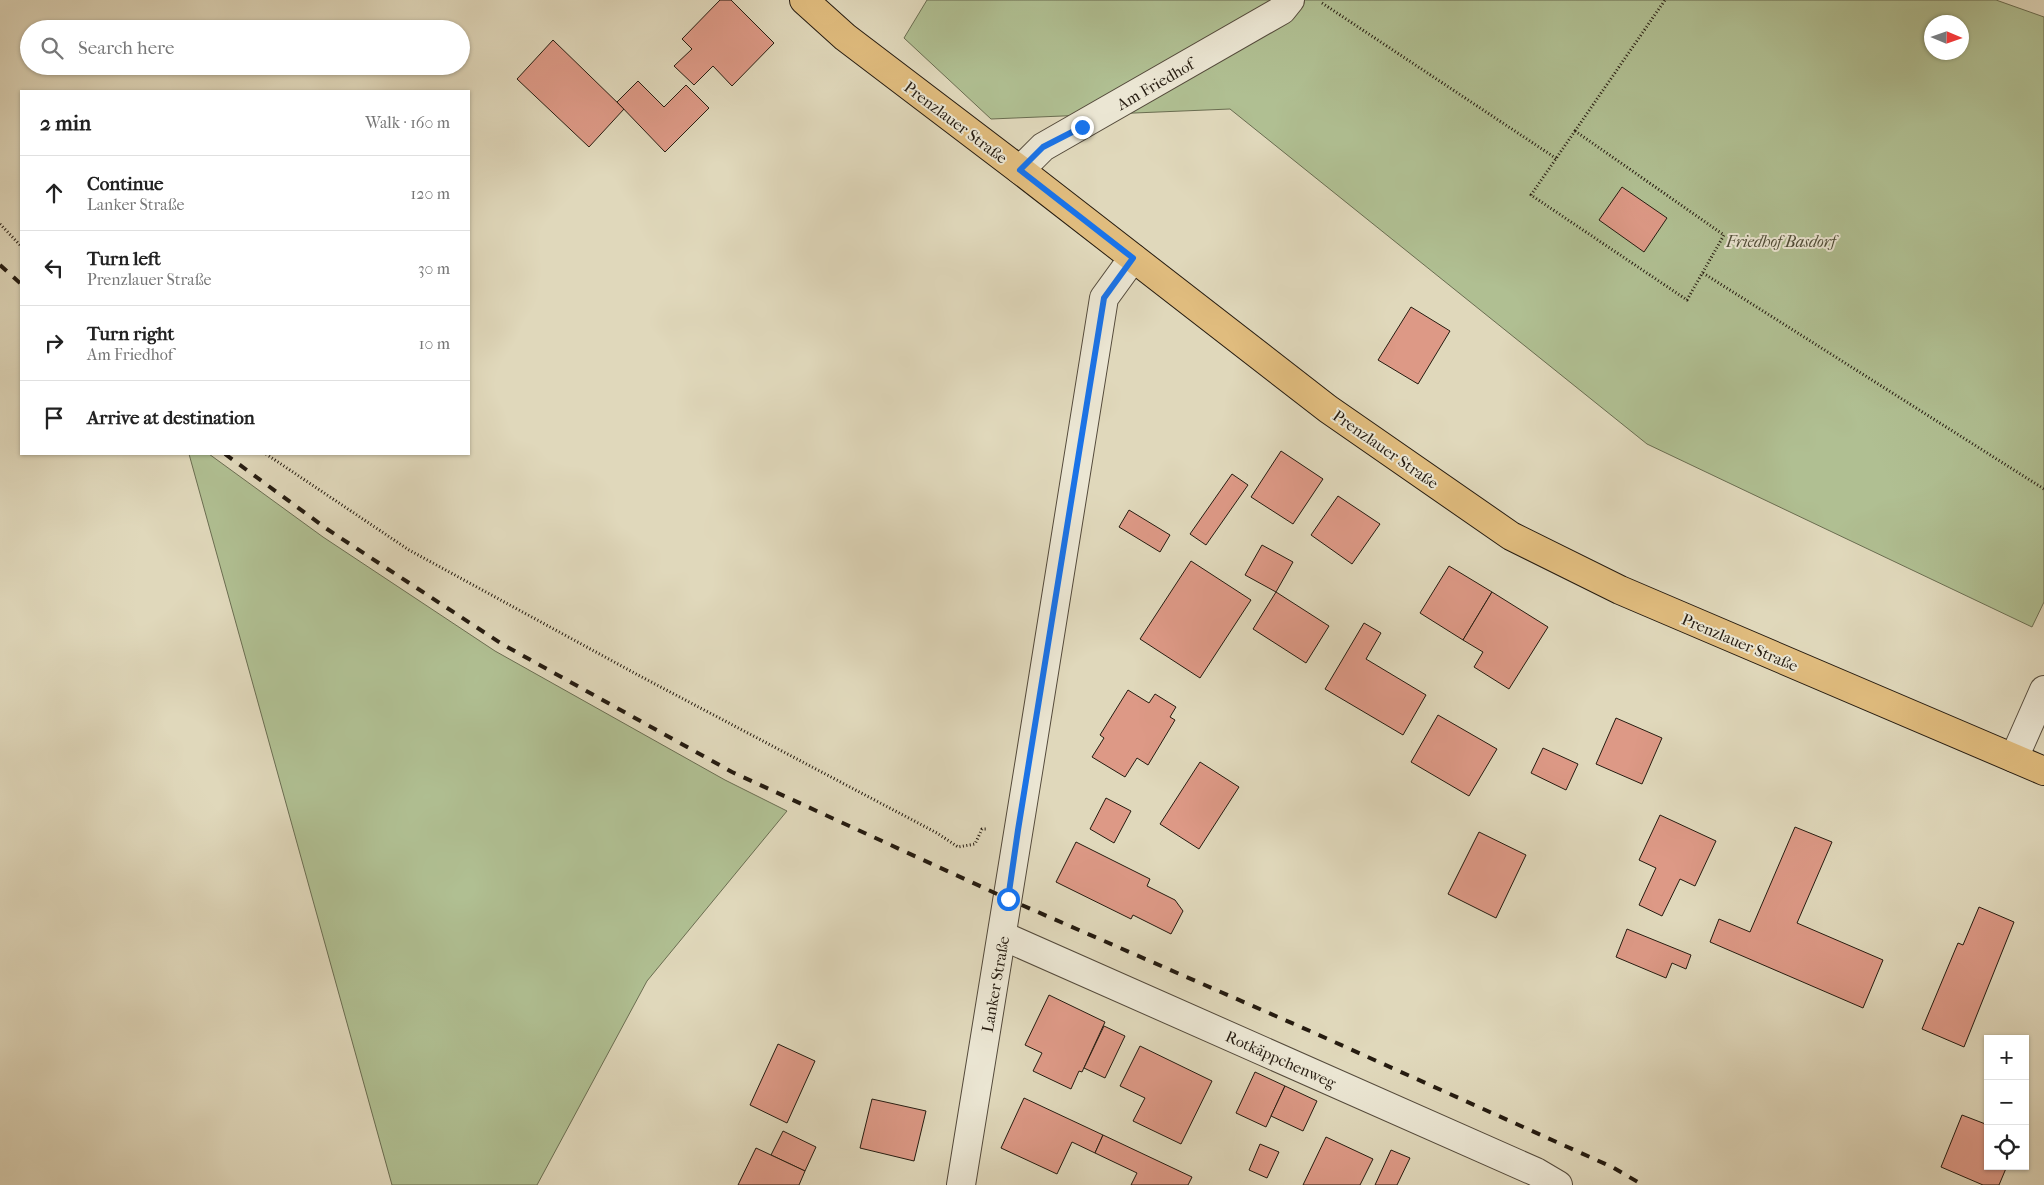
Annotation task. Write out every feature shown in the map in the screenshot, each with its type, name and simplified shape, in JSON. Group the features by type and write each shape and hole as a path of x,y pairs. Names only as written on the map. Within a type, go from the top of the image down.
{"main road":[{"name":"Prenzlauer Straße","path":"804,0 845,37 1328,409 1511,536 1620,590 2044,771"}],"street":[{"name":"Am Friedhof","path":"1020,170 1043,147 1282,10 1290,0"},
{"name":"Lanker Straße","path":"960,1185 1003,936 1018,830 1104,298 1133,258"},
{"path":"2014,758 2044,690"},
{"name":"Rotkäppchenweg","path":"1003,936 1536,1172 1558,1185"}],"path":[{"path":"1318,0 1556,159"},
{"path":"1575,131 1724,235 1687,300 1531,195 1665,0"},
{"path":"0,224 20,245"},
{"path":"1703,273 2044,489"},
{"path":"267,455 409,550 638,675 937,833 958,847 975,844 982,829 1018,830"}],"green space":[{"name":"Friedhof Basdorf","path":"927,0 1996,0 2044,17 2044,602 2032,627 1647,444 1230,109 991,119 904,38"},
{"path":"189,455 210,455 323,537 495,651 725,780 787,811 647,981 537,1185 392,1185"}],"building":[{"path":"720,0 731,0 774,43 732,86 713,66 694,85 674,66 692,49 682,39"},
{"path":"553,40 624,109 589,147 517,79"},
{"path":"638,81 664,107 686,85 709,108 665,152 617,102"},
{"path":"1622,187 1667,218 1644,252 1599,220"},
{"path":"1411,307 1450,331 1418,384 1378,360"},
{"path":"1281,451 1323,479 1293,524 1251,497"},
{"path":"1232,474 1248,485 1206,545 1190,534"},
{"path":"1338,496 1380,524 1352,564 1311,535"},
{"path":"1129,510 1170,535 1160,552 1119,527"},
{"path":"1262,545 1293,562 1276,592 1245,575"},
{"path":"1191,561 1251,600 1200,678 1140,639"},
{"path":"1449,566 1492,592 1463,640 1420,613"},
{"path":"1276,592 1329,626 1306,663 1253,629"},
{"path":"1492,592 1548,627 1509,689 1474,667 1483,652 1463,640"},
{"path":"1364,623 1381,633 1366,659 1426,695 1403,735 1325,689"},
{"path":"1128,690 1149,703 1155,694 1176,707 1170,717 1175,720 1148,765 1137,758 1125,777 1092,757 1104,738 1100,735"},
{"path":"1438,715 1497,749 1469,796 1411,762"},
{"path":"1616,718 1662,738 1642,784 1596,764"},
{"path":"1543,748 1578,764 1566,790 1531,773"},
{"path":"1200,762 1239,787 1199,849 1160,824"},
{"path":"1106,798 1131,811 1114,843 1090,829"},
{"path":"1660,815 1716,841 1695,886 1680,879 1662,916 1639,905 1656,868 1639,860"},
{"path":"1795,827 1832,842 1797,923 1883,960 1863,1008 1710,942 1719,919 1750,932"},
{"path":"1479,832 1526,855 1496,918 1448,894"},
{"path":"1076,842 1150,879 1147,886 1175,900 1183,911 1171,934 1133,915 1131,919 1056,882"},
{"path":"1979,907 2014,922 1964,1047 1922,1029 1958,943 1963,945"},
{"path":"1627,929 1691,955 1686,969 1672,963 1666,978 1616,957"},
{"path":"1049,995 1105,1022 1082,1072 1079,1071 1071,1089 1033,1071 1042,1053 1025,1045"},
{"path":"1104,1026 1125,1036 1105,1078 1084,1068"},
{"path":"778,1044 815,1061 787,1123 750,1105"},
{"path":"1140,1046 1212,1081 1181,1144 1133,1121 1145,1098 1120,1086"},
{"path":"1255,1072 1285,1086 1266,1127 1236,1113"},
{"path":"1285,1086 1317,1101 1303,1131 1271,1116"},
{"path":"1024,1098 1103,1135 1095,1153 1072,1142 1057,1174 1001,1148"},
{"path":"872,1099 926,1111 914,1161 860,1148"},
{"path":"1962,1115 1984,1123 1984,1170 2005,1170 1999,1185 1983,1185 1941,1167"},
{"path":"783,1131 816,1147 805,1171 771,1155"},
{"path":"1103,1135 1192,1177 1188,1185 1131,1185 1137,1173 1095,1153"},
{"path":"1326,1137 1373,1159 1360,1185 1303,1185"},
{"path":"1260,1144 1279,1152 1267,1178 1249,1170"},
{"path":"756,1148 805,1171 799,1185 738,1185"},
{"path":"1391,1150 1410,1158 1397,1185 1375,1185"}],"railway":[{"path":"0,265 20,283"},
{"path":"226,455 327,529 502,644 732,772 1008,899 1310,1031 1612,1167 1643,1185"}],"route":[{"path":"1008,899 1104,298 1133,258 1020,170 1043,147 1082,127"}]}
